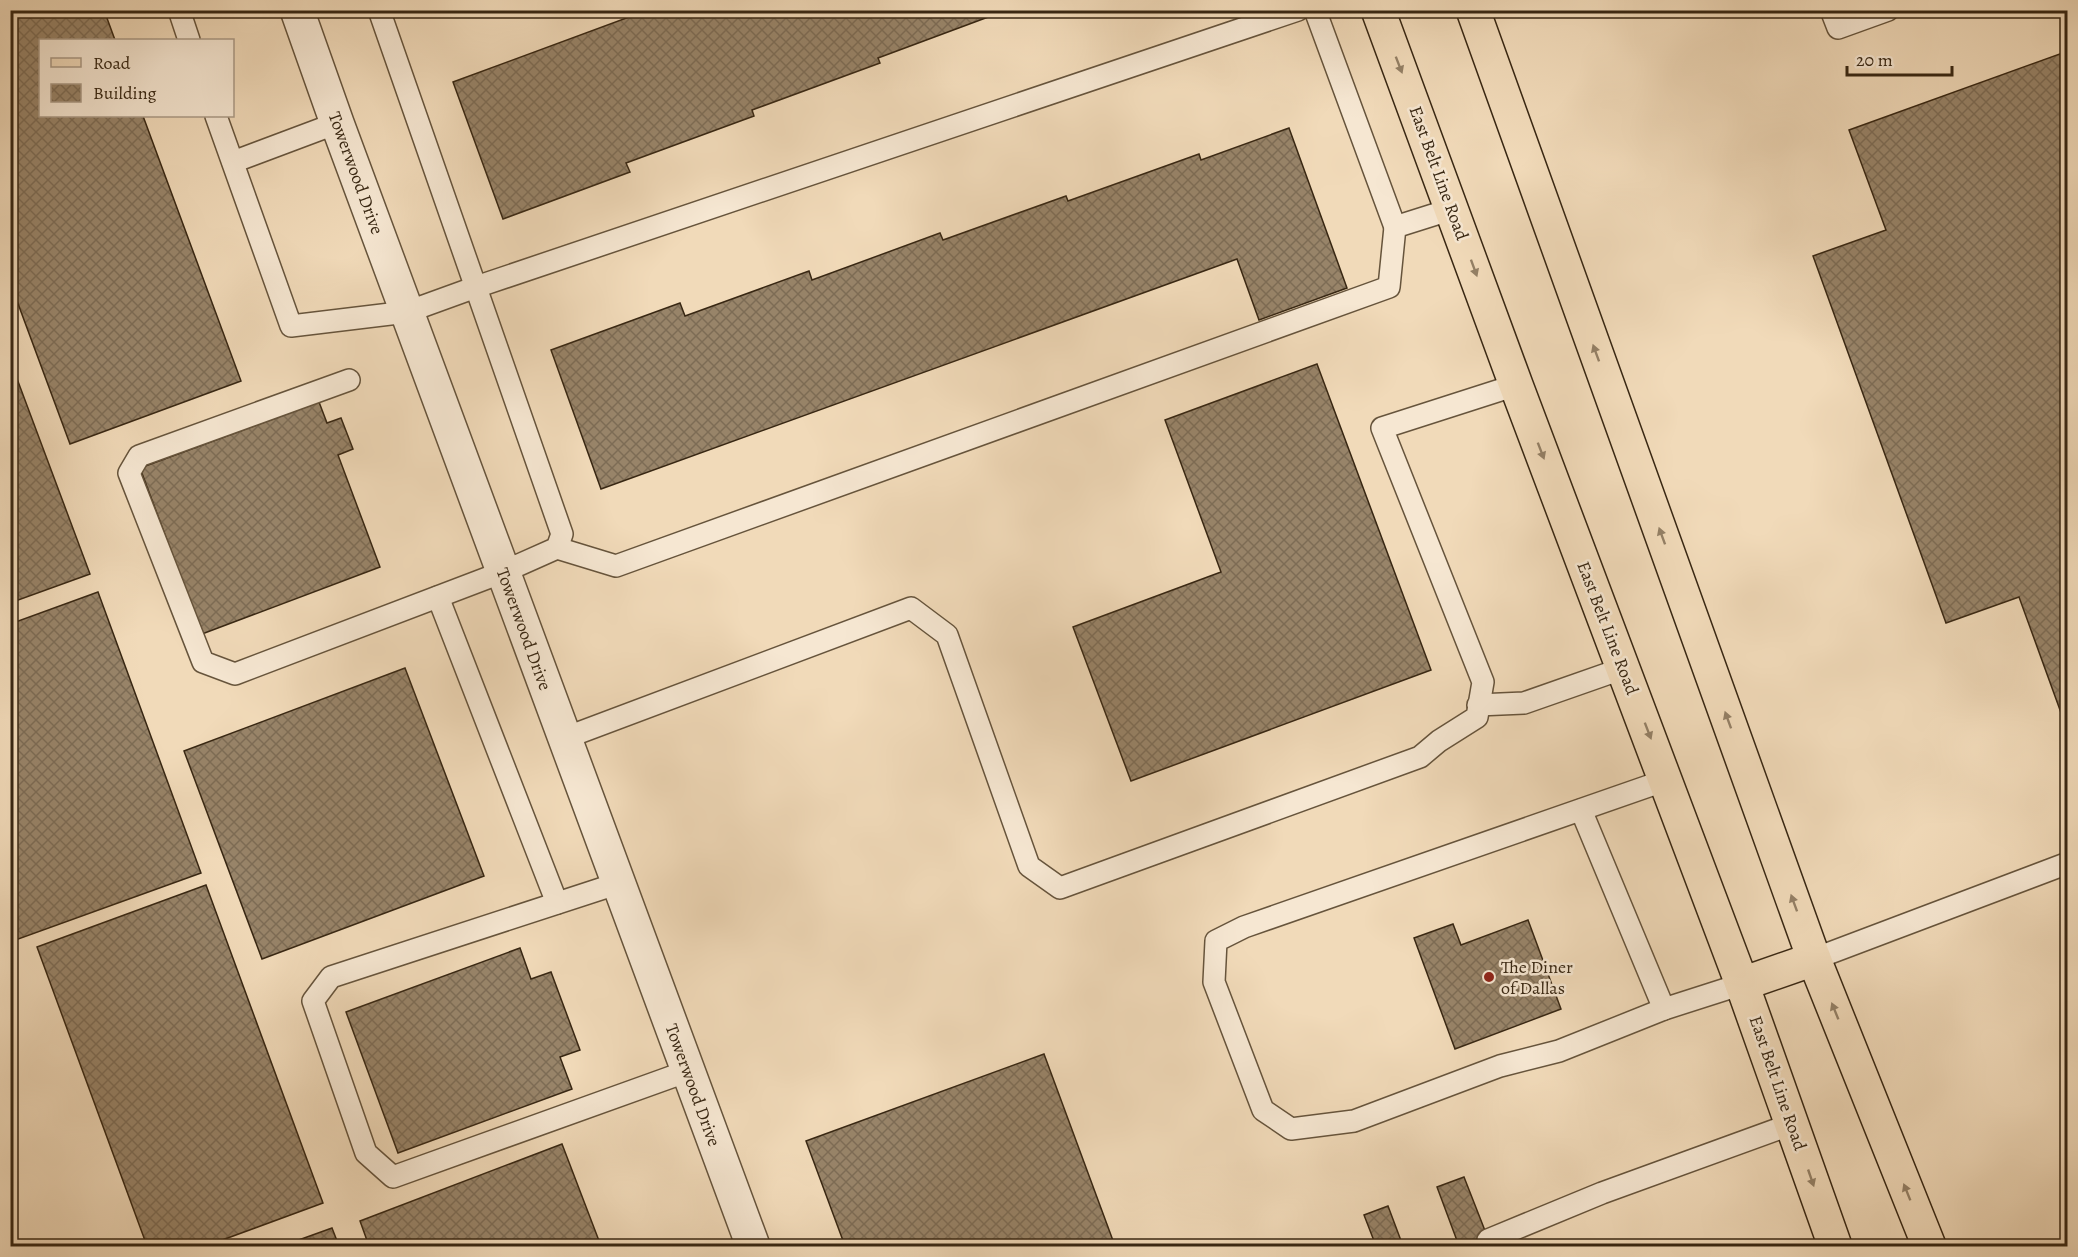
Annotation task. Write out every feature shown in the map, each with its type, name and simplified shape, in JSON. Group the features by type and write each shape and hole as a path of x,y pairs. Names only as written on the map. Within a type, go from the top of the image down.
{"main road":[{"name":"East Belt Line Road","path":"1378,10 1516,385 1743,984 1835,1246"},
{"path":"1473,10 1814,958 1929,1246"},
{"path":"1743,984 1814,958"}],"street":[{"name":"Towerwood Drive","path":"297,10 753,1246"}],"lane":[{"path":"179,10 189,39"},
{"path":"379,10 562,534 557,549"},
{"path":"216,117 291,326 407,312 1298,10"},
{"path":"349,380 139,456 129,472 203,662 236,674 503,572 557,549 616,566 1389,287 1395,227 1315,10"},
{"path":"1832,10 1838,28 1888,10"},
{"path":"233,162 337,123"},
{"path":"1395,227 1452,208"},
{"path":"565,738 911,608 947,635 1029,866 1060,888 1420,757 1439,741 1477,717 1483,682 1382,428 1516,385"},
{"path":"438,597 557,903"},
{"path":"1478,705 1524,703 1624,668"},
{"path":"1666,780 1244,927 1216,941 1214,982 1263,1110 1291,1129 1354,1121 1500,1066 1559,1051 1664,1009 1743,984"},
{"path":"1581,810 1664,1009"},
{"path":"1814,958 2067,863"},
{"path":"619,883 331,977 313,1000 366,1153 393,1177 688,1071"},
{"path":"1488,1240 1602,1193 1792,1124"}],"building":[{"path":"10,10 104,10 115,39 39,39 39,117 143,117 241,381 70,444 10,282"},
{"path":"648,10 998,10 999,13 878,58 880,63 752,110 754,116 626,163 630,172 503,219 453,82"},
{"path":"2068,51 2068,732 2019,597 1946,623 1813,256 1886,230 1849,130"},
{"path":"1289,128 1347,288 1259,320 1237,259 601,489 551,350 680,303 685,316 809,271 812,280 940,233 943,240 1066,196 1068,201 1199,154 1201,160"},
{"path":"10,360 90,574 10,603"},
{"path":"1317,364 1431,670 1131,781 1073,627 1221,572 1165,420"},
{"path":"319,402 327,423 341,418 353,449 338,455 380,567 202,634 140,468"},
{"path":"98,592 201,873 10,942 10,624"},
{"path":"405,668 484,876 262,959 184,751"},
{"path":"206,885 323,1203 206,1246 147,1246 37,947"},
{"name":"The Diner of Dallas","path":"1528,920 1561,1009 1455,1049 1414,938 1453,924 1461,945"},
{"path":"520,948 531,979 551,972 580,1050 560,1057 572,1089 398,1153 346,1012"},
{"path":"1044,1054 1115,1246 845,1246 806,1141"},
{"path":"562,1144 601,1246 369,1246 360,1221"},
{"path":"1464,1177 1491,1246 1459,1246 1437,1187"},
{"path":"1388,1206 1403,1246 1376,1246 1364,1215"},
{"path":"332,1228 339,1246 282,1246"}],"place":[{"name":"The Diner of Dallas","path":"1489,977"}]}
